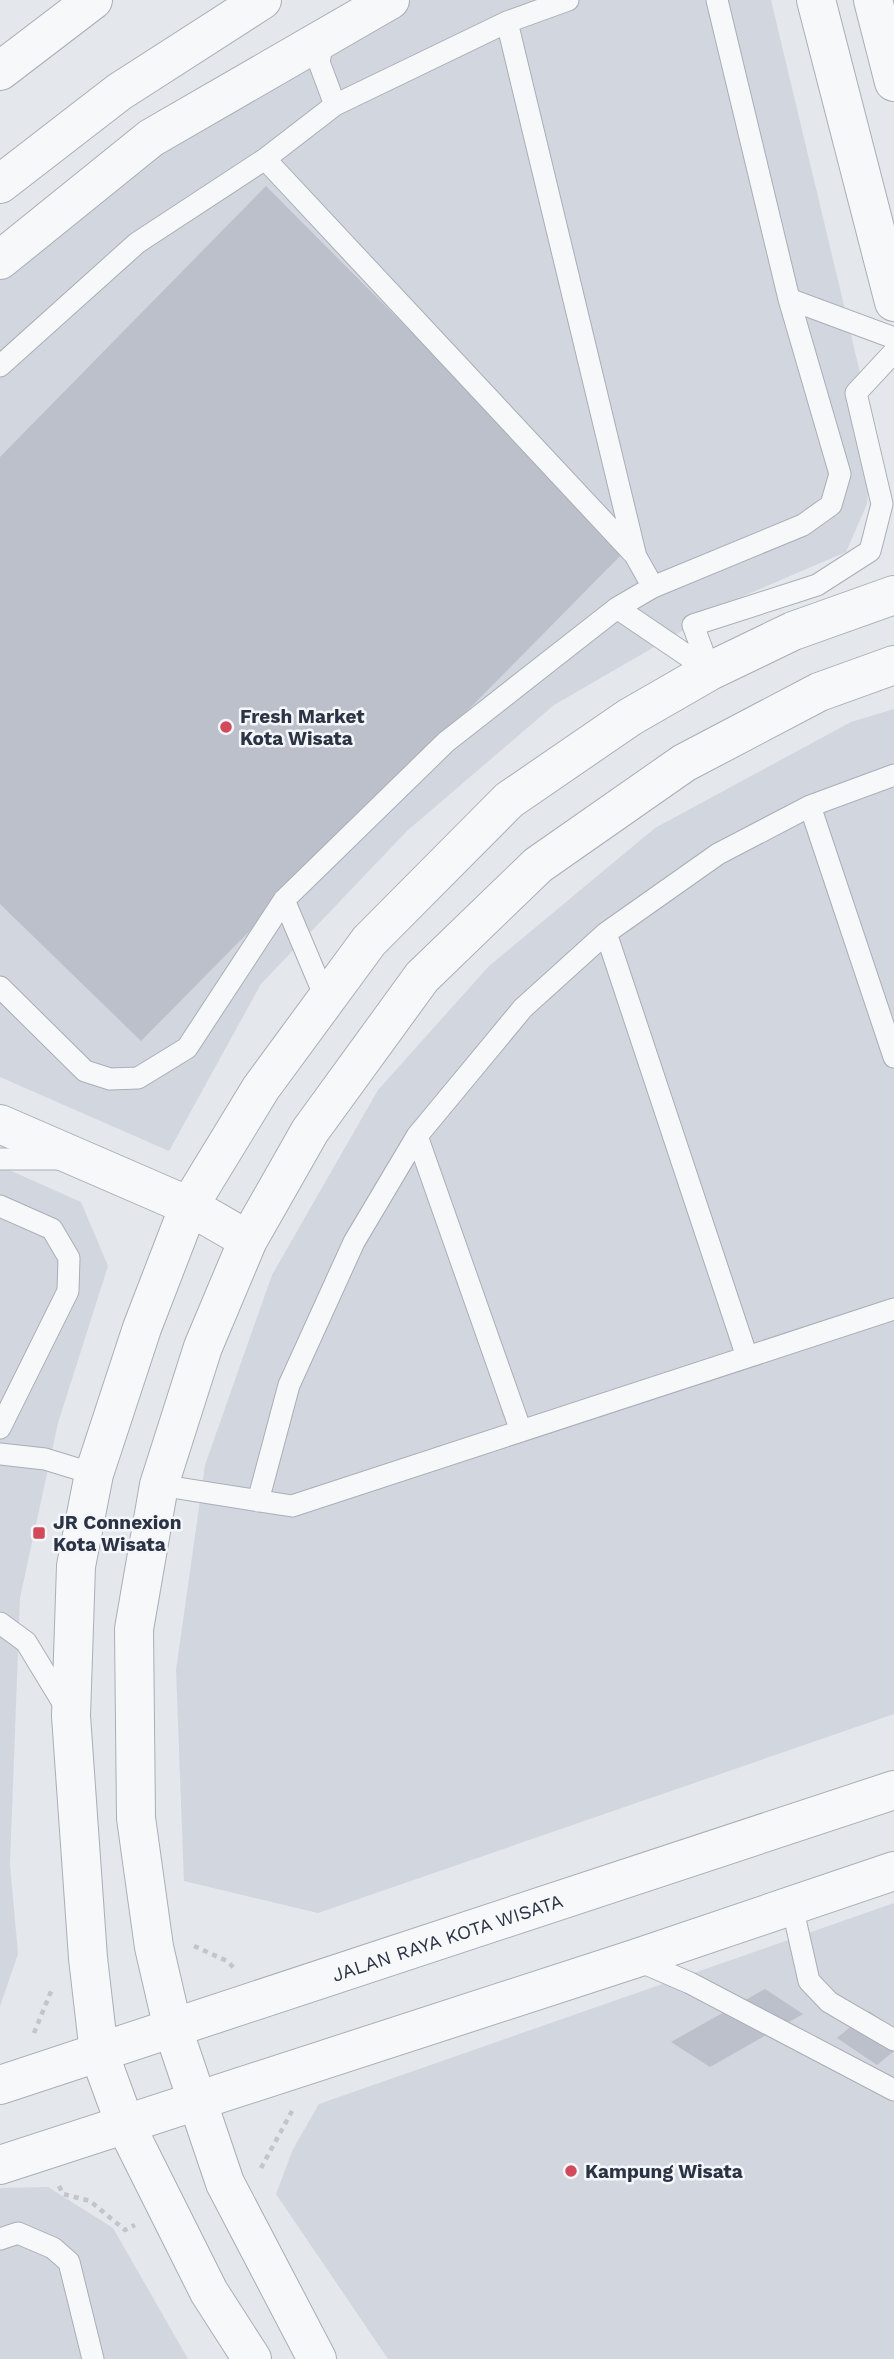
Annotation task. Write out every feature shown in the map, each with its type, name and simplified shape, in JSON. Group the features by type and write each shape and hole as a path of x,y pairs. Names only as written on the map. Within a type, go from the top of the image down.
{"street":[{"path":"0,71 93,0"},
{"path":"0,184 119,92 262,0"},
{"path":"0,260 151,138 390,0"},
{"path":"816,0 894,302"},
{"path":"873,0 894,82"},
{"path":"252,2359 209,2292 125,2124 99,2053 88,1958 71,1716 76,1566 94,1474 142,1328 189,1206 261,1088 325,997 369,941 509,800 630,717 710,671 793,631 894,595"},
{"path":"317,2359 225,2183 173,2029 154,1947 136,1818 134,1642 159,1485 203,1347 248,1240 310,1131 422,977 538,865 684,763 819,692 894,665"},
{"path":"0,1124 189,1206 248,1240"},
{"name":"JALAN RAYA KOTA WISATA","path":"9,2082 265,2000 894,1790"},
{"path":"0,2165 634,1959 894,1871"}],"lane":[{"path":"0,366 137,243 265,159 335,105 507,22 568,0"},
{"path":"0,987 85,1071 110,1079 138,1078 187,1048 284,900 446,743 617,608 653,587 803,525 831,505 840,474 789,299 717,0"},
{"path":"507,22 635,555"},
{"path":"325,36 320,62 335,105"},
{"path":"265,159 635,555 653,587"},
{"path":"789,299 894,338"},
{"path":"710,671 693,625 817,585 870,551 882,505 856,393 894,352"},
{"path":"617,608 710,671"},
{"path":"258,1501 289,1385 354,1242 417,1136 523,1008 606,933 719,854 810,806 894,775"},
{"path":"810,806 894,1057"},
{"path":"284,900 325,997"},
{"path":"606,933 747,1357"},
{"path":"417,1136 521,1431"},
{"path":"0,1159 79,1158"},
{"path":"0,1206 52,1229 69,1258 68,1291 0,1428"},
{"path":"159,1485 292,1506 894,1309"},
{"path":"0,1454 45,1459 94,1474"},
{"path":"0,1623 26,1642 71,1716"},
{"path":"792,1906 809,1981 829,2002 894,2040"},
{"path":"634,1959 690,1983 894,2090"},
{"path":"0,2239 18,2233 53,2248 69,2262 93,2359"}],"path":[{"path":"154,1947 198,1946 227,1961 265,2000"},
{"path":"9,2082 61,1971 88,1958"},
{"path":"225,2183 261,2168 293,2108 288,2071"},
{"path":"41,2151 64,2193 90,2201 125,2230 168,2206"}],"shaded area":[{"path":"394,0 771,0 873,427 867,504 846,552 739,598 554,705 407,831 261,984 169,1151 0,1077 0,265 232,85"},
{"path":"894,709 894,1714 318,1913 184,1881 176,1670 205,1465 272,1275 378,1090 489,966 655,828 851,722"},
{"path":"0,1166 81,1202 108,1266 58,1423 20,1598 10,1864 18,1954 0,2006"},
{"name":"Kampung Wisata","path":"894,1903 894,2359 388,2359 276,2194 293,2149 319,2104"},
{"path":"48,2187 113,2228 188,2359 0,2359 0,2188"}],"building":[{"name":"Fresh Market Kota Wisata","path":"266,186 627,549 141,1041 0,904 0,457"},
{"path":"765,1989 803,2014 710,2067 671,2042"},
{"path":"869,2011 894,2028 894,2051 877,2065 837,2038"}],"place":[{"name":"Fresh Market Kota Wisata","path":"226,727"},
{"name":"JR Connexion Kota Wisata","path":"39,1533"},
{"name":"Kampung Wisata","path":"571,2171"}]}
